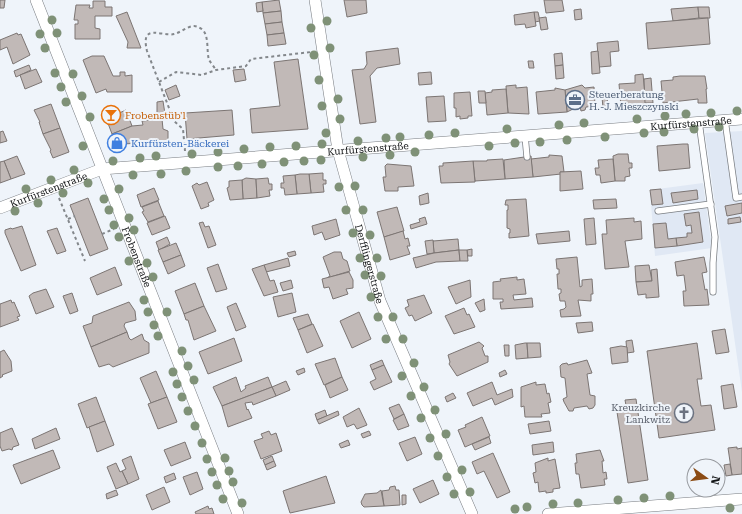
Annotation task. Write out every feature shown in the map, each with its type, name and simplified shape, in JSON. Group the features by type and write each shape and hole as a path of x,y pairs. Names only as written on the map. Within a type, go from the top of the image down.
{"street":[{"name":"Frobenstraße","path":"36,0 238,514"},
{"name":"Derfflingerstraße","path":"315,0 338,150 380,301 472,514"},
{"name":"Kurfürstenstraße","path":"0,208 102,169 742,119"},
{"path":"548,514 742,499"}],"lane":[{"path":"725,120 736,198 742,197"},
{"path":"699,122 716,237 713,263 713,292"},
{"path":"525,136 527,157"},
{"path":"658,211 711,204"}],"path":[{"path":"185,151 183,129 174,121 145,43 148,35 155,31 176,34 193,26 201,28 207,35 207,50 210,61 216,70"},
{"path":"159,82 176,72 202,75 216,70 246,66 251,60 311,52"},
{"path":"60,198 85,262"},
{"path":"68,219 75,216"},
{"path":"102,234 114,229"}],"shaded area":[{"path":"742,131 742,392 705,133"},
{"path":"703,183 712,248 655,256 650,190"}],"building":[{"path":"0,0 5,0 4,8 0,8"},
{"path":"279,0 281,11 263,13 262,2"},
{"path":"344,0 366,0 367,13 347,17"},
{"path":"544,0 562,0 564,11 546,13"},
{"path":"93,1 105,1 105,7 112,7 112,16 95,16 95,28 100,29 100,39 75,39 75,24 78,24 78,20 74,20 76,5 90,5 89,8 93,8"},
{"path":"262,2 263,11 257,12 256,3"},
{"path":"698,7 699,18 673,21 671,9"},
{"path":"698,7 709,7 710,18 699,18"},
{"path":"581,9 582,19 575,20 574,10"},
{"path":"281,11 282,22 265,24 263,13"},
{"path":"127,12 141,48 127,48 128,42 116,16"},
{"path":"534,12 538,12 540,21 535,22"},
{"path":"534,12 536,26 526,28 525,24 515,25 514,15"},
{"path":"546,17 548,29 541,30 539,18"},
{"path":"708,18 710,44 648,49 646,23"},
{"path":"282,22 284,33 267,35 265,24"},
{"path":"17,33 18,35 21,34 30,55 13,64 7,47 0,50 0,40"},
{"path":"284,33 286,44 268,46 267,35"},
{"path":"618,41 619,51 610,52 611,66 599,67 597,43"},
{"path":"398,48 400,64 377,68 370,76 376,122 360,124 352,70 364,69 367,64 366,52"},
{"path":"598,51 600,73 592,74 591,52"},
{"path":"562,53 563,65 555,66 554,54"},
{"path":"92,56 104,56 113,76 120,76 120,72 125,72 125,76 132,75 132,92 107,92 106,89 96,93 83,60"},
{"path":"298,59 308,129 252,133 250,109 280,106 274,62"},
{"path":"528,61 533,61 534,68 529,68"},
{"path":"29,65 31,70 16,77 14,71"},
{"path":"563,65 564,78 556,79 555,66"},
{"path":"36,69 42,82 25,89 20,75"},
{"path":"244,69 246,80 235,82 233,70"},
{"path":"431,72 432,84 419,85 418,73"},
{"path":"643,74 646,105 621,107 619,84 635,83 635,75"},
{"path":"705,76 707,103 698,103 698,99 663,103 661,81 673,80 673,77"},
{"path":"651,78 653,103 645,103 644,79"},
{"path":"176,85 180,96 169,100 165,90"},
{"path":"516,85 516,88 527,87 529,114 508,113 506,86"},
{"path":"582,85 585,88 594,87 595,106 586,107 585,110 581,111 580,106 567,112 565,90"},
{"path":"555,88 565,90 567,112 538,114 536,92 555,90"},
{"path":"506,89 508,113 487,115 485,93 492,92 492,90"},
{"path":"478,91 485,91 486,103 479,103"},
{"path":"470,92 472,116 460,119 460,116 456,117 456,108 454,108 454,93"},
{"path":"444,96 446,121 428,122 426,97"},
{"path":"602,97 607,97 608,108 603,108"},
{"path":"163,101 165,114 157,115 157,102"},
{"path":"51,104 60,128 43,134 40,122 34,110"},
{"path":"109,107 114,107 117,114 126,110 132,126 112,134 103,110"},
{"path":"232,110 234,135 187,139 185,113"},
{"path":"162,119 163,129 168,131 168,142 121,144 120,146 114,143 112,134 132,126 143,125 142,121"},
{"path":"60,128 69,152 53,158 50,151 51,150 43,134"},
{"path":"3,131 7,141 0,143 0,132"},
{"path":"688,144 690,168 659,171 657,146"},
{"path":"618,154 628,154 629,163 632,163 632,168 629,168 630,176 625,177 625,181 615,181 613,156"},
{"path":"549,155 562,156 564,172 560,172 561,174 533,177 531,159 549,157"},
{"path":"17,156 25,174 11,179 4,161"},
{"path":"531,156 533,177 505,179 504,160"},
{"path":"503,159 505,179 475,181 473,161"},
{"path":"613,159 615,181 601,183 600,175 596,175 595,168 599,168 598,160"},
{"path":"4,161 11,179 0,183 0,162"},
{"path":"473,161 475,182 441,183 439,166 443,166 443,163"},
{"path":"387,164 411,166 414,186 398,187 398,191 385,191 383,177 386,177 385,166"},
{"path":"581,171 583,189 560,191 560,172"},
{"path":"323,173 323,180 326,180 326,184 323,184 324,192 311,193 309,174"},
{"path":"309,174 311,193 297,194 295,175"},
{"path":"295,175 297,194 285,195 284,188 281,188 281,183 284,183 283,176"},
{"path":"246,178 256,179 257,198 243,199 242,180"},
{"path":"268,178 269,184 272,184 272,190 269,190 270,196 257,198 256,179"},
{"path":"242,180 243,199 230,200 227,188 229,187 229,181"},
{"path":"207,182 214,200 208,203 209,206 201,209 192,186 197,183 199,185"},
{"path":"154,188 159,200 141,207 137,195"},
{"path":"661,189 663,204 652,205 650,190"},
{"path":"697,190 698,199 673,203 671,193"},
{"path":"428,193 429,203 420,205 419,196"},
{"path":"88,198 108,249 90,256 70,205"},
{"path":"526,199 529,236 509,238 510,229 507,228 508,205 505,205 506,200"},
{"path":"616,199 617,208 594,209 593,200"},
{"path":"158,201 164,216 148,222 142,212 144,211 142,207"},
{"path":"742,203 742,213 727,216 725,206"},
{"path":"397,207 404,231 384,237 377,212"},
{"path":"699,212 703,242 677,246 676,238 687,237 687,233 692,233 691,225 686,226 684,214"},
{"path":"165,216 170,228 152,235 147,223"},
{"path":"425,217 427,224 411,229 410,225 420,222 419,219"},
{"path":"740,217 741,222 728,224 728,219"},
{"path":"594,218 596,244 586,245 584,219"},
{"path":"634,218 634,222 641,221 642,239 625,241 629,267 605,269 602,234 607,234 606,220"},
{"path":"336,219 340,235 325,240 322,232 314,235 312,226"},
{"path":"203,222 205,227 209,226 216,245 208,248 199,223"},
{"path":"666,223 668,239 676,238 677,246 655,248 653,224"},
{"path":"22,226 36,265 21,271 5,230"},
{"path":"57,228 66,251 57,254 47,231"},
{"path":"403,231 405,239 408,238 410,246 407,246 410,254 390,260 384,237"},
{"path":"569,231 570,241 538,244 536,234"},
{"path":"167,237 170,244 159,250 156,242"},
{"path":"458,239 459,250 434,253 433,241"},
{"path":"433,240 434,253 427,254 425,241"},
{"path":"176,243 181,255 163,262 158,250"},
{"path":"472,249 472,256 468,256 467,250"},
{"path":"459,250 460,261 436,262 416,268 413,258 434,253"},
{"path":"459,250 467,250 468,261 460,261"},
{"path":"295,251 296,255 289,257 287,253"},
{"path":"334,252 341,252 343,259 347,261 350,271 327,278 330,276 323,257"},
{"path":"181,255 185,266 168,274 163,262"},
{"path":"577,257 580,287 582,286 582,280 592,279 593,294 591,294 591,301 578,300 581,316 561,317 560,310 566,307 565,301 560,301 559,294 561,293 561,289 558,289 557,274 559,274 559,269 557,269 556,259"},
{"path":"704,257 707,272 702,273 705,290 707,289 709,305 684,306 683,291 686,291 684,275 677,276 675,262"},
{"path":"288,258 290,266 266,272 264,265"},
{"path":"218,264 227,289 216,292 207,268"},
{"path":"264,265 270,281 274,280 278,292 264,296 252,269"},
{"path":"649,265 652,281 636,282 635,266"},
{"path":"115,267 122,285 97,295 90,278"},
{"path":"657,269 659,297 646,298 646,294 638,295 636,282 652,281 651,270"},
{"path":"349,272 353,280 353,288 346,289 348,294 333,299 329,287 324,288 322,279"},
{"path":"517,277 517,280 524,279 526,294 513,295 514,300 532,298 533,307 501,309 500,302 503,302 503,299 493,299 493,282 501,281 500,279"},
{"path":"291,280 293,288 283,291 280,283"},
{"path":"470,280 471,297 456,304 448,287"},
{"path":"195,283 204,306 184,314 175,291"},
{"path":"46,289 54,307 36,314 29,296 33,293"},
{"path":"72,293 78,311 70,314 63,296"},
{"path":"292,293 296,312 278,317 273,297"},
{"path":"424,295 432,313 415,321 412,315 409,316 405,308 409,306 407,300"},
{"path":"484,299 485,310 480,312 475,303"},
{"path":"11,300 12,303 14,302 20,316 17,317 19,320 0,327 0,304"},
{"path":"129,302 135,311 136,320 125,323 124,326 127,332 91,347 83,326 92,323 93,316"},
{"path":"236,303 246,327 236,331 227,307"},
{"path":"204,306 216,331 194,340 188,320 186,320 184,314"},
{"path":"464,308 467,315 469,314 475,327 454,334 445,316"},
{"path":"359,312 371,339 352,348 340,321"},
{"path":"308,314 312,324 298,330 293,318"},
{"path":"592,322 593,331 578,333 576,323"},
{"path":"313,324 323,346 307,353 298,330"},
{"path":"725,329 729,352 716,354 712,331"},
{"path":"127,332 131,340 142,334 144,340 149,343 149,353 113,367 109,364 99,367 91,347"},
{"path":"234,338 242,361 208,374 199,352"},
{"path":"632,340 634,352 627,353 626,341"},
{"path":"479,342 484,346 482,348 485,356 488,356 488,362 457,376 449,364 450,362 448,355"},
{"path":"527,343 528,358 516,359 515,345"},
{"path":"527,343 540,343 541,357 528,358"},
{"path":"697,343 702,379 697,379 701,406 711,405 715,430 659,438 647,351"},
{"path":"504,345 509,345 509,356 505,356"},
{"path":"621,346 627,347 628,362 612,364 610,348"},
{"path":"4,350 11,361 12,371 2,375 3,376 0,378 0,352"},
{"path":"335,358 342,377 324,385 315,364"},
{"path":"382,360 384,365 372,370 370,365"},
{"path":"587,360 592,373 587,374 590,395 595,396 595,405 593,408 589,409 587,406 574,408 573,411 569,411 563,399 567,397 565,378 561,377 560,366 562,364 567,363 568,365"},
{"path":"384,365 392,382 374,390 370,382 376,379 372,370"},
{"path":"304,368 305,372 298,375 296,371"},
{"path":"505,370 507,374 500,377 499,373"},
{"path":"156,371 167,397 151,403 140,378"},
{"path":"236,377 241,392 246,388 245,386 268,377 272,387 222,406 213,387"},
{"path":"342,377 348,390 330,398 325,385"},
{"path":"286,381 290,390 276,396 272,387"},
{"path":"492,382 497,395 512,389 513,397 495,405 492,398 473,406 467,393"},
{"path":"536,382 536,385 545,384 547,394 549,393 551,402 548,403 550,413 541,414 542,417 525,417 524,406 521,407 521,387"},
{"path":"733,384 737,407 724,409 721,386"},
{"path":"272,387 276,396 253,405 252,402 245,403 252,418 228,427 222,406"},
{"path":"453,393 456,398 447,402 445,397"},
{"path":"96,397 105,421 87,428 78,404"},
{"path":"167,397 177,422 158,429 148,404"},
{"path":"636,399 648,480 628,483 617,412 627,411 625,400"},
{"path":"399,404 404,414 394,419 389,408"},
{"path":"359,408 367,425 357,429 354,424 347,427 343,417"},
{"path":"325,410 327,416 317,420 315,414"},
{"path":"338,411 339,415 319,424 317,420"},
{"path":"404,414 409,426 398,430 393,420"},
{"path":"482,417 490,436 465,447 458,430"},
{"path":"105,421 114,445 97,452 89,427"},
{"path":"549,421 551,431 530,434 528,424"},
{"path":"12,428 19,445 13,447 12,450 9,449 2,451 0,446 0,433"},
{"path":"56,428 60,439 35,449 32,439"},
{"path":"269,431 271,435 276,433 282,451 261,459 254,441 263,438 261,434"},
{"path":"369,431 371,435 363,438 361,434"},
{"path":"415,437 422,454 407,461 399,443"},
{"path":"489,437 491,443 475,450 472,444"},
{"path":"348,440 350,445 341,448 339,444"},
{"path":"185,442 191,458 171,466 164,450"},
{"path":"553,442 554,452 533,455 532,445"},
{"path":"737,447 737,449 742,448 742,474 732,475 728,448"},
{"path":"53,450 60,468 21,484 13,465"},
{"path":"600,450 604,461 602,461 603,473 606,472 607,479 604,479 605,485 581,488 579,474 576,474 576,454"},
{"path":"493,453 510,492 497,498 484,471 477,474 472,462"},
{"path":"131,456 139,479 128,484 122,471 126,469 122,460"},
{"path":"272,456 274,461 265,465 263,460"},
{"path":"548,458 548,461 555,459 560,488 553,489 553,492 539,492 538,482 535,483 533,473 536,472 535,463"},
{"path":"274,461 276,466 267,470 265,465"},
{"path":"116,463 120,472 122,471 128,484 116,489 107,467"},
{"path":"730,464 732,475 726,476 726,465"},
{"path":"197,472 203,489 190,495 183,477"},
{"path":"174,473 176,479 166,483 164,477"},
{"path":"326,476 335,503 290,513 283,491"},
{"path":"433,480 439,494 420,503 413,489"},
{"path":"395,486 396,490 399,490 400,505 384,506 382,491 389,490 390,487"},
{"path":"164,487 170,502 152,510 146,495"},
{"path":"116,490 118,495 107,499 106,494"},
{"path":"381,490 384,506 364,507 362,505 361,502 365,494 377,493"},
{"path":"402,495 406,495 406,504 402,505"},
{"path":"208,506 209,509 212,508 214,514 196,514 195,512"}],"place":[{"name":"Steuerberatung H.-J. Mieszczynski","path":"575,100"},
{"name":"Frobenstüb'l","path":"111,115"},
{"name":"Kurfürsten-Bäckerei","path":"117,143"},
{"name":"Kreuzkirche Lankwitz","path":"684,413"}]}
